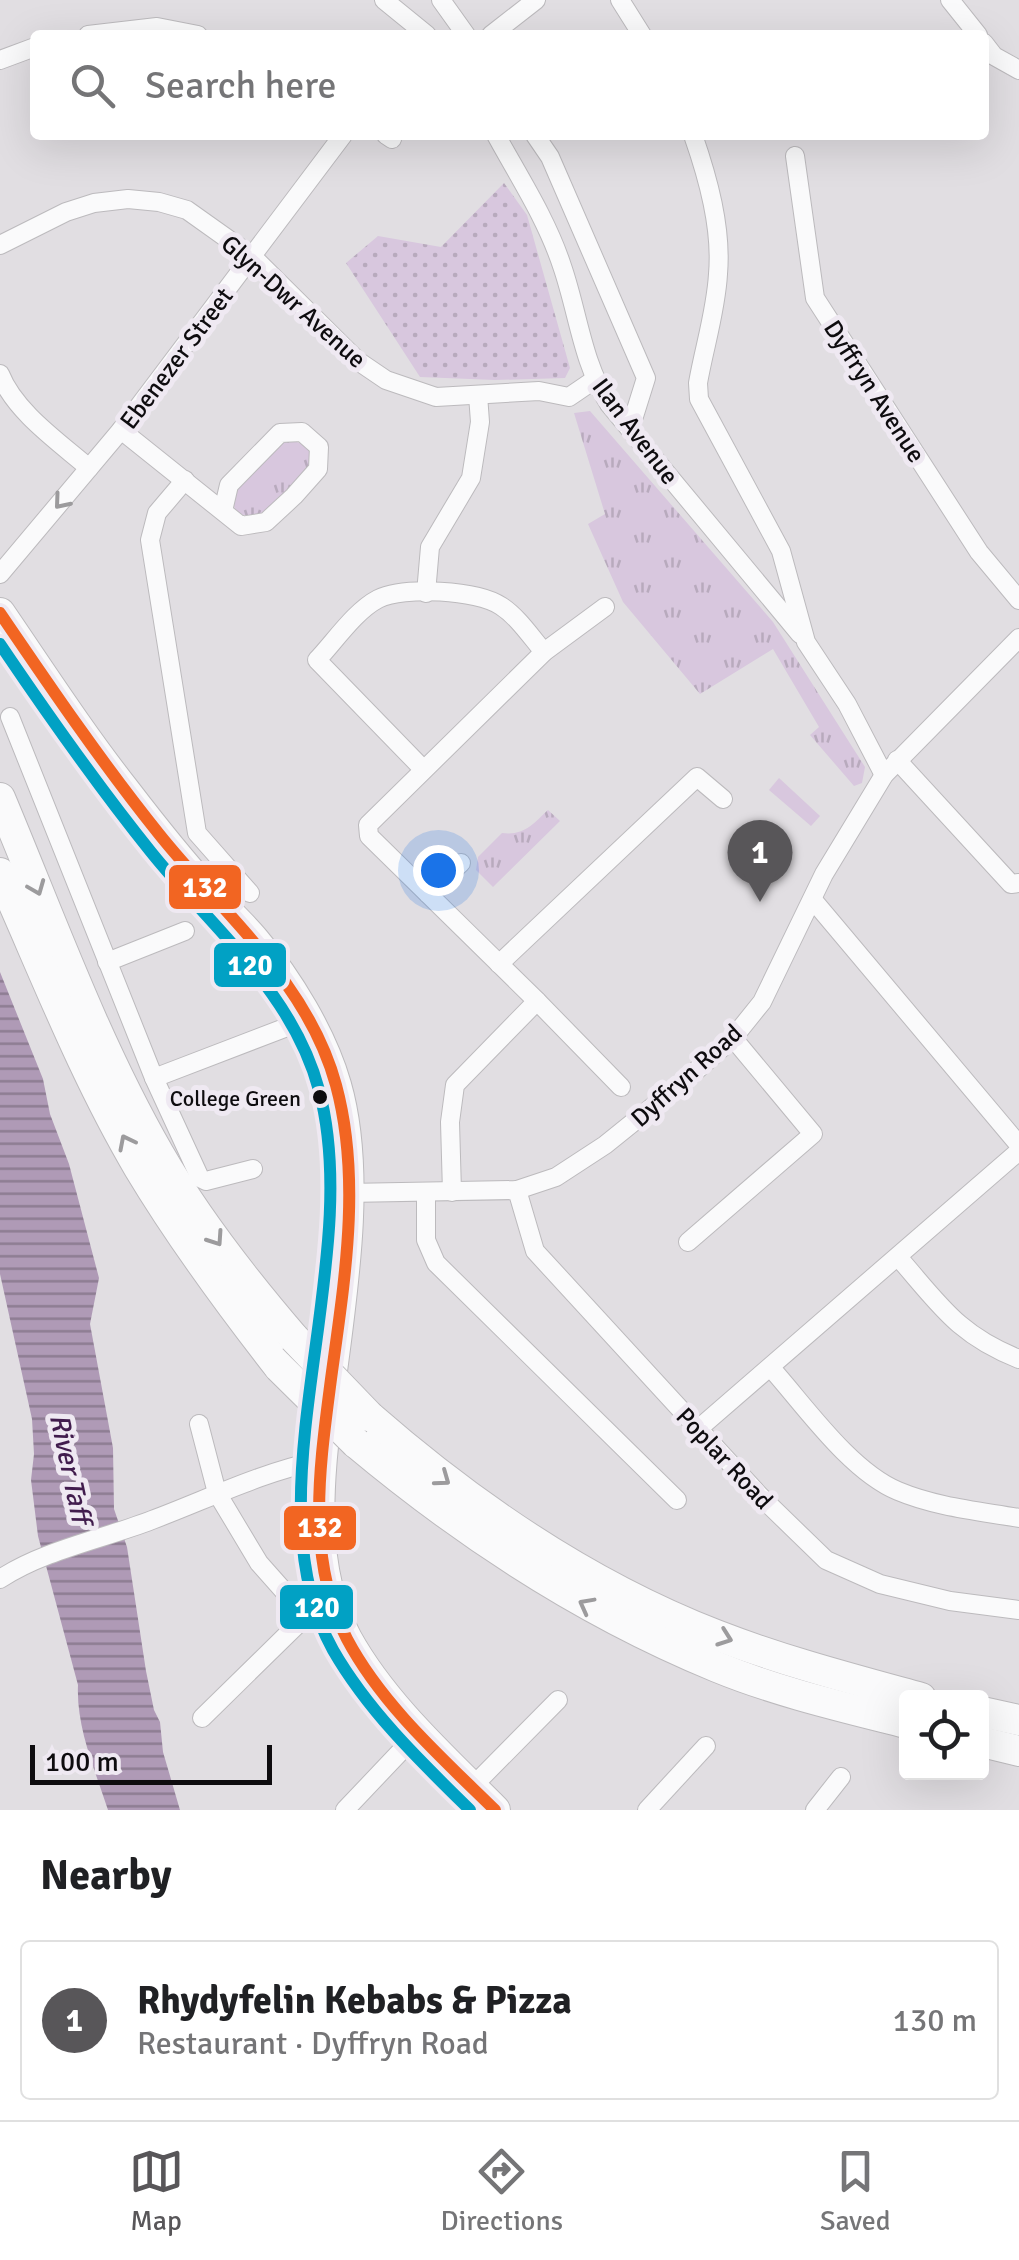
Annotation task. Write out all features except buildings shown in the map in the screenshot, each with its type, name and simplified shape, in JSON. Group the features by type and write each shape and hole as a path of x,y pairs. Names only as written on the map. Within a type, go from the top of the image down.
{"main road":[{"path":"0,613 126,792 206,890 256,942 308,1018 336,1086 347,1193 340,1306 321,1460 320,1544 326,1578 346,1638 378,1686 495,1810"},
{"path":"0,798 103,1046 160,1156 240,1274 412,1490 490,1547 577,1601 720,1668 807,1698 899,1721"},
{"path":"0,873 86,1064 138,1167 216,1286 278,1368 362,1430 428,1468 506,1526 592,1576 715,1634 806,1666 899,1692"},
{"path":"989,1714 1019,1720"},
{"path":"989,1744 1019,1750"}],"street":[{"path":"384,0 421,30"},
{"path":"441,0 462,30"},
{"path":"497,30 536,0"},
{"path":"620,0 639,30"},
{"path":"950,0 974,30"},
{"path":"131,30 172,30"},
{"path":"0,60 30,49"},
{"path":"989,50 1019,70"},
{"name":"Ebenezer Street","path":"0,574 121,430 339,140"},
{"name":"Ilan Avenue","path":"499,140 561,263 594,380 806,642"},
{"path":"538,140 550,157 646,378 630,429"},
{"path":"695,140 718,246 718,276 698,383 700,399 781,551 806,642 847,704 884,775"},
{"name":"Dyffryn Avenue","path":"795,156 815,298 980,552 1019,600"},
{"name":"Glyn-Dwr Avenue","path":"0,245 66,212 94,203 128,199 158,202 187,210 253,256 358,360 386,380 436,397 539,392 569,397 594,380"},
{"path":"0,374 5,387 49,434 90,468"},
{"path":"426,592 430,547 471,478 480,422 478,395"},
{"path":"121,430 241,526 266,522 318,469 318,447 302,432 280,433 229,485 223,511"},
{"path":"184,480 157,514 150,540 197,833 250,893"},
{"path":"422,768 317,660 369,605 381,597 426,592 471,594 499,605 544,652"},
{"path":"604,607 544,652 368,825 369,836 621,1087"},
{"name":"Dyffryn Road","path":"347,1193 517,1190 556,1177 682,1084 732,1038 762,1002 824,874 884,775 1019,640"},
{"path":"10,717 154,1078 200,1178 206,1181 253,1169"},
{"path":"897,760 1011,884 1019,884"},
{"path":"499,964 697,778 723,799"},
{"path":"428,894 460,862"},
{"path":"697,1430 1019,1148 813,900"},
{"path":"107,962 184,931"},
{"path":"452,1192 450,1122 455,1085 537,1001"},
{"path":"154,1078 308,1018"},
{"path":"688,1242 813,1134 732,1038"},
{"name":"Poplar Road","path":"517,1190 534,1250 697,1430 826,1560 880,1584 950,1601 1019,1610"},
{"path":"426,1192 426,1240 436,1263 677,1500"},
{"path":"898,1257 960,1329 1019,1359"},
{"path":"770,1368 873,1478 896,1491 944,1505 1019,1518"},
{"path":"199,1424 217,1494 259,1562 306,1616 202,1718"},
{"path":"0,1579 35,1562 292,1466 321,1460"},
{"path":"472,1787 558,1700"},
{"path":"346,1810 419,1732"},
{"path":"647,1810 706,1746"},
{"path":"815,1810 841,1778"}],"green space":[{"path":"504,183 527,215 570,368 565,378 420,377 346,263 378,236 441,247"},
{"path":"590,411 773,622 865,767 862,783 854,786 810,735 819,727 773,649 700,694 623,602 588,524 605,514 574,413"},
{"path":"291,440 305,445 312,453 310,464 295,488 260,514 236,512 232,500 242,482 264,456"},
{"path":"779,778 820,816 811,826 769,790"},
{"path":"548,810 560,821 493,887 476,870 478,857 502,833 522,831"}],"water":[{"name":"River Taff","path":"0,972 43,1079 99,1278 90,1324 113,1448 114,1509 127,1547 146,1671 180,1810 108,1810 83,1732 78,1685 38,1536 31,1480 32,1419 0,1274"}],"transit line":[{"name":"132","path":"0,613 138,807 285,981 323,1048 344,1121 349,1195 345,1269 320,1478 325,1577 347,1639 377,1686 414,1730 495,1810"},
{"name":"120","path":"0,644 131,827 271,992 307,1055 319,1090 330,1158 329,1230 303,1451 301,1522 310,1589 333,1650 362,1694 470,1810"}],"place":[{"name":"Rhydyfelin Kebabs & Pizza","path":"760,902"},
{"name":"College Green","path":"320,1097"}]}
